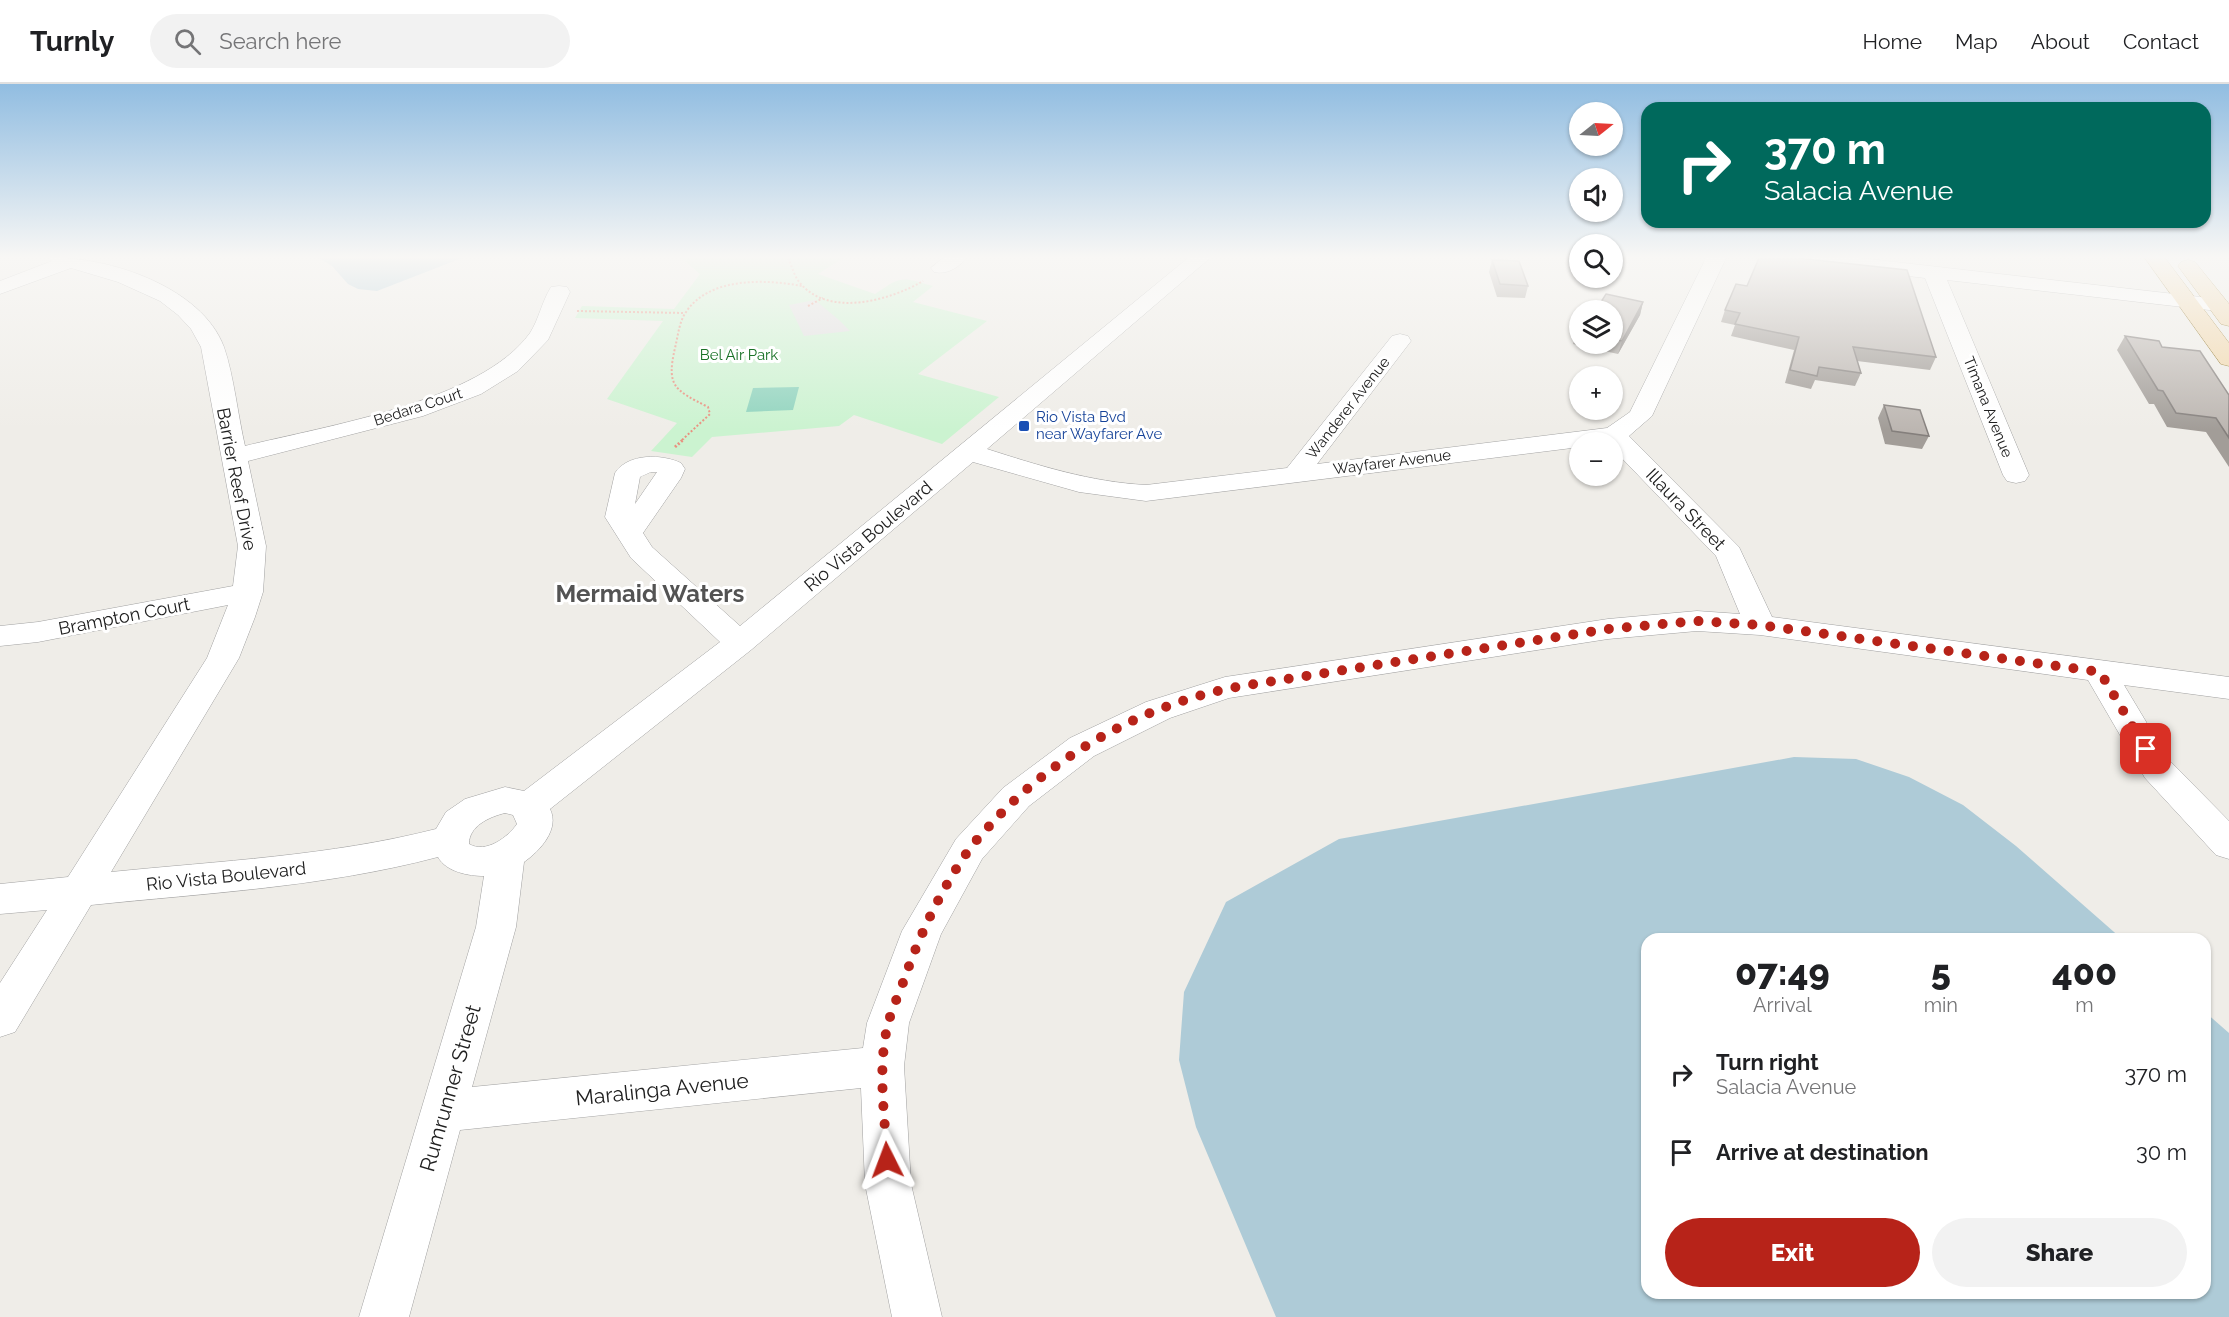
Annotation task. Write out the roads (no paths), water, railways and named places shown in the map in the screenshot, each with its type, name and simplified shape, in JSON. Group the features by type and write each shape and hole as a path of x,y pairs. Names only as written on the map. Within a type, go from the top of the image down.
{"main road":[{"path":"2197,316 2229,359"}],"street":[{"name":"Barrier Reef Drive","path":"0,1019 76,892 223,658 248,592 253,566 252,546 212,347 207,334 193,316"},
{"name":"Bedara Court","path":"233,457 414,411 472,389 510,366 540,335 548,316"},
{"name":"Rio Vista Boulevard","path":"529,806 740,643 1131,316"},
{"name":"Wayfarer Avenue","path":"1618,432 1640,416 1688,316"},
{"name":"Timana Avenue","path":"1951,316 2016,475"},
{"name":"Wanderer Avenue","path":"1296,475 1400,341"},
{"name":"Wayfarer Avenue","path":"969,452 1080,486 1119,493 1179,491 1569,441"},
{"name":"Illaura Street","path":"1623,444 1729,553 1760,625"},
{"path":"662,463 672,470 666,482 629,533 641,552 740,643"},
{"name":"Brampton Court","path":"0,636 38,632 248,592"},
{"path":"917,1317 888,1184 882,1066 888,1023 922,931 969,849 1016,797 1082,747 1158,710 1225,688 1608,629 1697,621 1760,625 2229,688"},
{"path":"2100,672 2157,769 2229,845"},
{"path":"505,800 518,801 529,806 535,814 536,824 532,834 521,846 506,856 475,862 462,859 451,849 450,840 453,830 461,819 482,807 505,800"},
{"name":"Rio Vista Boulevard","path":"0,899 329,865 396,854 450,840"},
{"name":"Rumrunner Street","path":"384,1317 496,927 506,856"},
{"name":"Maralinga Avenue","path":"443,1112 882,1066"}],"water":[{"path":"1794,757 1856,759 1909,777 1963,805 2016,846 2115,933 1641,933 1641,1299 2211,1299 2211,1017 2229,1033 2229,1317 1276,1317 1196,1127 1179,1060 1184,992 1226,902 1339,839"}],"place":[{"name":"Rio Vista Bvd near Wayfarer Ave","path":"1024,426"}],"district":[{"name":"Mermaid Waters","path":"650,593"}],"park label":[{"name":"Bel Air Park","path":"739,355"}]}
